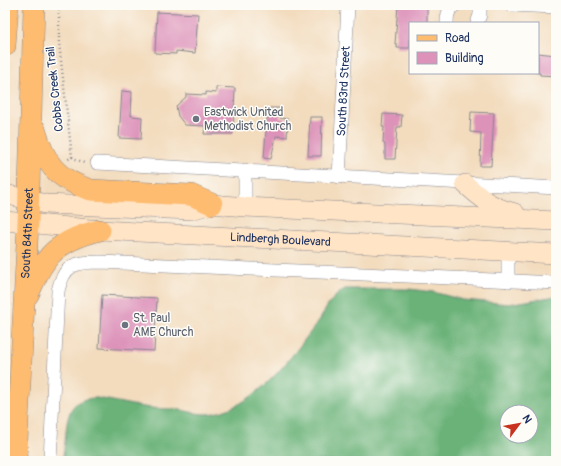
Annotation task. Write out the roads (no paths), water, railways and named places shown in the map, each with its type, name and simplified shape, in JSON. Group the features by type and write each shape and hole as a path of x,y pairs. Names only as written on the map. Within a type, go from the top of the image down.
{"main road":[{"path":"5,46 8,5"},
{"name":"South 84th Street","path":"16,461 28,224 34,5"},
{"path":"31,116 37,138 44,154 55,170 68,181 91,190 191,195 212,204 245,207 548,221"},
{"path":"465,184 483,200 498,208 548,221"},
{"path":"5,194 45,204 191,210 212,204"},
{"name":"Lindbergh Boulevard","path":"5,221 100,230 556,254"},
{"path":"24,302 40,269 50,256 70,241 100,230"}],"street":[{"name":"South 83rd Street","path":"339,177 348,5"},
{"path":"447,22 449,10 455,5"},
{"path":"477,22 480,15 480,5"},
{"path":"510,5 556,7"},
{"path":"98,163 556,188"},
{"path":"245,170 245,207"},
{"path":"508,252 508,281"},
{"path":"50,461 58,291 61,279 66,271 73,266 84,262 556,283"}],"place":[{"name":"Eastwick United Methodist Church","path":"196,119"},
{"name":"St. Paul AME Church","path":"125,325"}]}
